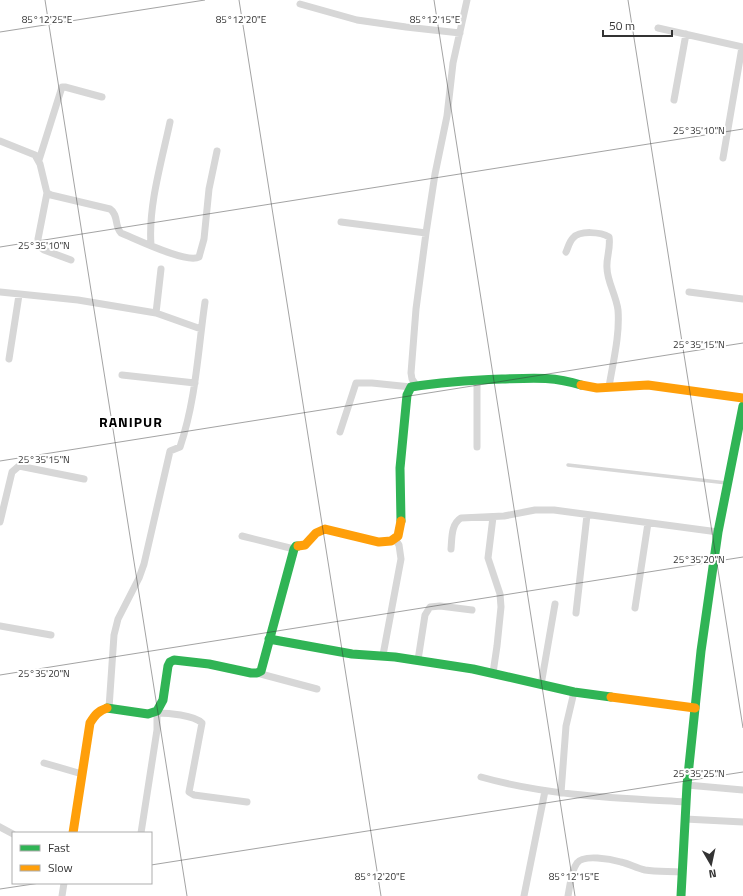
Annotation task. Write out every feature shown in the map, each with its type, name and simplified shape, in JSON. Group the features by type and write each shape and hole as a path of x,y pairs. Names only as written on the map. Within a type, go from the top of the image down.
{"street":[{"path":"256,673 262,671 264,666 269,639 296,546 305,545 319,530 324,529 379,542 391,542 400,531 402,517 400,468 407,395 413,386 412,343 416,309 426,233 446,116 453,63 467,0"},
{"path":"300,4 365,21 406,28 460,33"},
{"path":"658,28 742,47 723,158"},
{"path":"674,100 686,34"},
{"path":"39,160 62,88 65,87 102,97"},
{"path":"151,245 150,229 155,196 170,122"},
{"path":"0,141 35,155 39,160 47,193 38,239 39,246 44,250 71,260"},
{"path":"47,193 110,209 116,214 117,229 121,233 180,257 199,257 204,239 210,189 217,151"},
{"path":"341,222 426,233"},
{"path":"566,252 571,240 579,234 592,233 609,237 610,248 606,267 616,299 618,311 617,337 609,387"},
{"path":"156,313 161,269"},
{"path":"0,292 78,300 156,313 201,329"},
{"path":"689,292 743,299"},
{"path":"9,359 19,295"},
{"path":"109,708 114,635 118,620 139,578 144,564 170,451 180,447 187,426 195,384 205,302"},
{"path":"122,375 195,384"},
{"path":"340,432 356,383 413,386 477,380 558,378 597,388 632,385 648,386 743,398"},
{"path":"476,447 477,380"},
{"path":"681,896 687,785 701,651 718,532 743,406"},
{"path":"0,522 12,472 20,466 84,479"},
{"path":"451,548 453,529 457,520 466,517 493,517 544,510 718,532"},
{"path":"576,612 587,515"},
{"path":"492,673 498,646 501,607 500,594 488,558 493,517"},
{"path":"635,608 648,523"},
{"path":"242,536 294,549"},
{"path":"383,655 401,559 401,552 395,539"},
{"path":"541,685 555,604"},
{"path":"418,660 425,615 430,607 440,606 472,610"},
{"path":"0,626 51,635"},
{"path":"269,639 352,654 383,655 418,660 492,673 574,692 695,708"},
{"path":"141,832 157,730 157,712 163,700 168,666 170,662 174,660 210,664 256,673 317,689"},
{"path":"561,793 566,726 574,692"},
{"path":"73,832 90,723 95,714 101,710 109,708 148,714 157,712 199,720 202,723 189,792 246,802"},
{"path":"44,763 82,774"},
{"path":"481,777 508,784 561,793 686,802"},
{"path":"687,785 743,790"},
{"path":"524,896 545,791"},
{"path":"685,818 743,822"},
{"path":"0,827 12,833"},
{"path":"568,896 574,868 577,862 581,859 602,859 620,862 640,869 682,872"},
{"path":"62,896 64,884"}],"lane":[{"path":"568,465 728,483"}],"traffic: fast":[{"path":"401,521 400,468 407,395 411,387 491,379 532,378 561,380 581,385"},
{"path":"681,896 687,785 701,651 718,532 743,406"},
{"path":"107,708 148,714 157,711 163,700 168,666 170,662 174,660 209,664 251,673 261,671 294,549 298,546"},
{"path":"269,639 352,654 395,657 473,669 574,692 611,697"}],"traffic: slow":[{"path":"581,385 597,388 648,385 743,398"},
{"path":"298,546 305,545 316,533 325,529 379,542 391,541 398,536 401,521"},
{"path":"611,697 695,708"},
{"path":"73,832 90,723 101,710 107,708"}],"district":[{"name":"RANIPUR","path":"131,421"}]}
